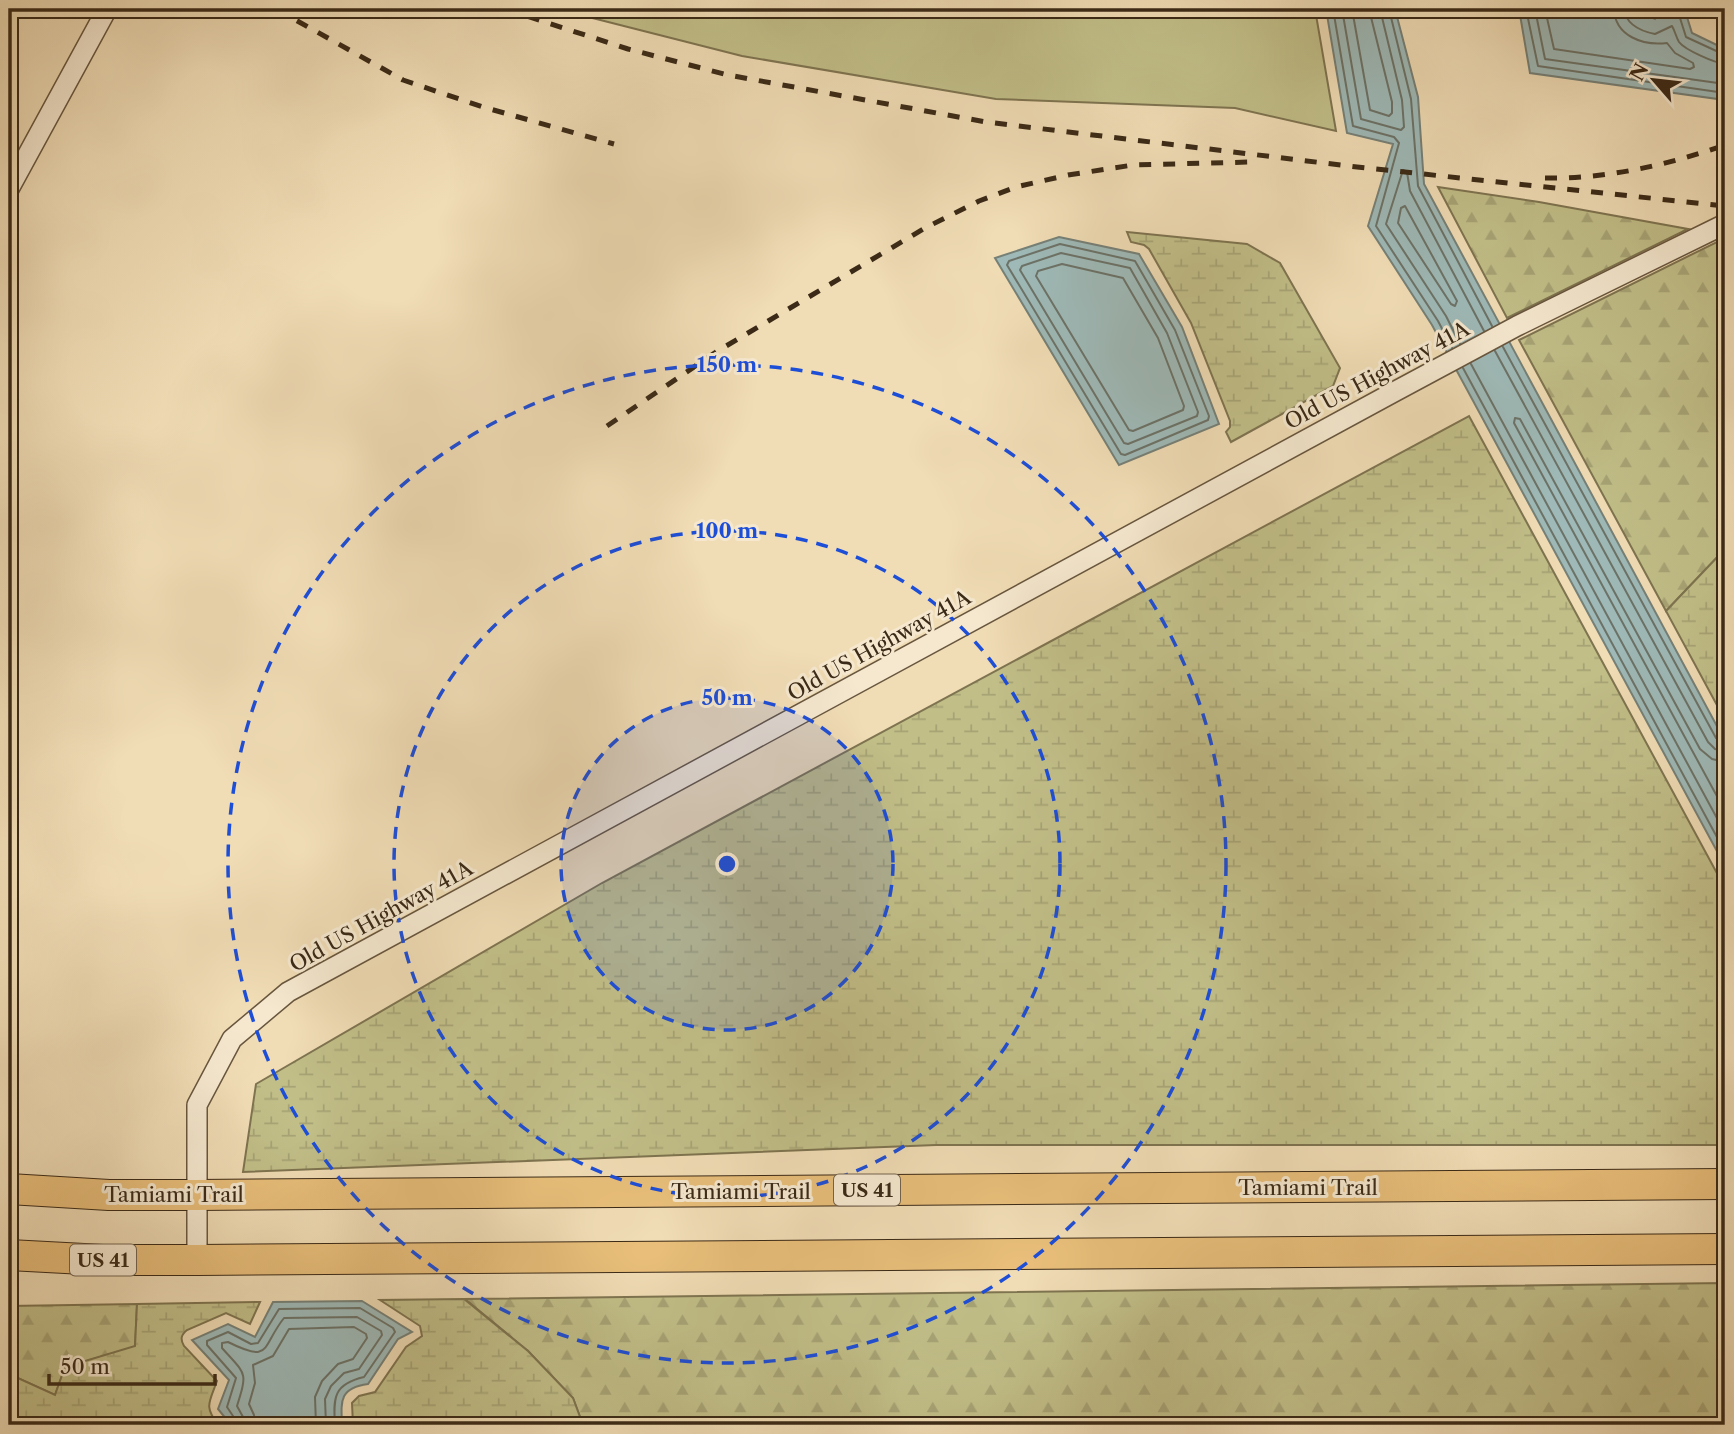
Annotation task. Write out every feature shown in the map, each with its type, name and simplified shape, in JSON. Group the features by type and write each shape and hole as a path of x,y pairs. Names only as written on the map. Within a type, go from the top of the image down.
{"main road":[{"name":"Tamiami Trail","path":"9,1189 109,1195 196,1195 1725,1184"},
{"name":"US 41","path":"9,1255 103,1260 197,1260 1725,1249"}],"street":[{"path":"9,189 107,9"},
{"name":"Old US Highway 41A","path":"197,1260 197,1105 232,1039 288,992 1517,326 1725,224"}],"green space":[{"path":"557,9 1315,9 1336,131 1235,108 996,99 742,56"},
{"path":"1438,187 1539,202 1688,229 1507,318"},
{"path":"1127,232 1247,244 1280,263 1340,368 1333,386 1231,442 1226,432 1230,421 1191,323 1149,249 1131,242"},
{"path":"1725,238 1725,549 1666,611 1519,340"},
{"path":"1469,416 1725,888 1725,1145 936,1145 243,1172 256,1084 602,883"},
{"path":"1725,549 1725,720 1666,611"},
{"path":"1725,1283 1725,1425 583,1425 573,1398 528,1351 465,1299"},
{"path":"464,1299 528,1351 573,1398 583,1425 353,1425 352,1403 359,1396 375,1392 406,1347 422,1336 420,1326 380,1300"},
{"path":"260,1302 250,1324 226,1313 187,1330 182,1335 184,1346 217,1381 209,1409 218,1425 9,1425 9,1374 55,1395 65,1367 135,1346 137,1304"},
{"path":"137,1304 135,1347 65,1367 55,1395 9,1374 9,1306"}],"water":[{"path":"1326,9 1395,9 1418,97 1424,184 1725,741 1725,866 1432,325 1368,226 1393,144 1347,133"},
{"path":"1519,9 1634,9 1655,19 1661,9 1691,9 1687,17 1692,33 1725,49 1725,100 1530,73"},
{"path":"1059,237 1139,254 1182,327 1219,424 1119,465 995,258"},
{"path":"362,1301 412,1332 398,1339 368,1384 347,1392 342,1403 342,1425 231,1425 218,1409 229,1380 192,1340 228,1324 255,1337 273,1302"}],"railway":[{"path":"276,9 403,80 483,107 614,144"},
{"path":"505,9 628,49 728,75 986,122 1357,167 1725,206"},
{"path":"1545,178 1591,176 1637,169 1725,145"},
{"path":"607,426 716,352 925,228 979,201 1016,187 1068,175 1133,165 1250,162"}]}
